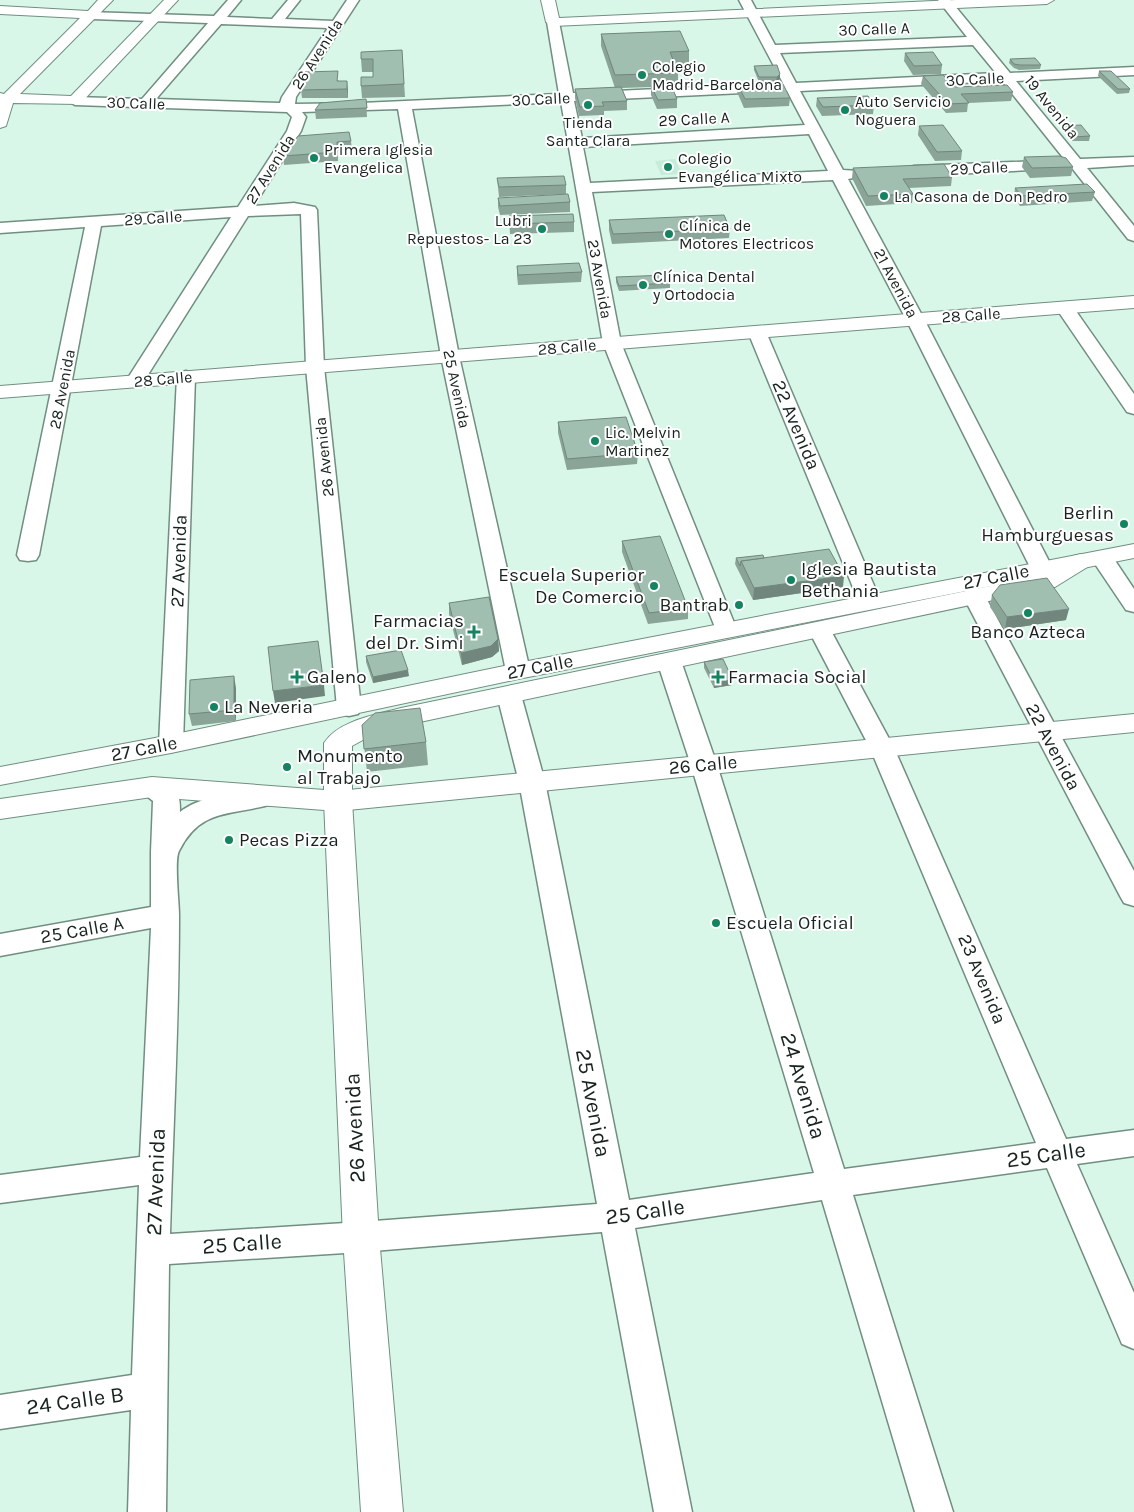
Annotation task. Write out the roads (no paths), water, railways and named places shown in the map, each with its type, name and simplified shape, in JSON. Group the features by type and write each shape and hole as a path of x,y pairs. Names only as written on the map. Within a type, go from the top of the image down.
{"street":[{"path":"0,123 6,97 106,0"},
{"path":"75,101 171,0"},
{"path":"145,104 235,0"},
{"path":"275,23 294,0"},
{"name":"26 Avenida","path":"292,108 287,103 289,97 353,0"},
{"name":"23 Avenida","path":"548,0 612,343 726,630"},
{"path":"553,22 749,7 1047,0"},
{"name":"19 Avenida","path":"946,2 1134,236"},
{"name":"21 Avenida","path":"749,7 915,319 1042,568"},
{"path":"0,10 336,25"},
{"name":"30 Calle A","path":"772,50 976,41"},
{"name":"30 Calle","path":"6,97 145,104 292,108 404,106 1134,71"},
{"name":"25 Avenida","path":"404,106 450,356 673,1512"},
{"name":"27 Avenida","path":"135,381 244,212 298,122 299,117 292,108"},
{"name":"29 Calle A","path":"575,143 815,129"},
{"name":"29 Calle","path":"898,172 1134,160"},
{"path":"583,188 869,174"},
{"name":"26 Avenida","path":"306,209 311,212 315,367 348,708"},
{"name":"29 Calle","path":"0,228 306,209"},
{"name":"28 Avenida","path":"28,555 63,387 94,222"},
{"name":"28 Calle","path":"0,392 1134,302"},
{"path":"1065,308 1134,408"},
{"name":"22 Avenida","path":"757,332 870,602"},
{"name":"27 Avenida","path":"171,744 186,377"},
{"name":"27 Calle","path":"338,743 347,735 382,722 513,683 726,630 1134,551"},
{"path":"1091,560 1134,605"},
{"name":"27 Calle","path":"0,776 348,708 669,661 1046,582 1091,560"},
{"name":"22 Avenida","path":"974,596 1134,896"},
{"name":"23 Avenida","path":"819,629 882,748 1134,1333"},
{"name":"24 Avenida","path":"669,661 704,765 934,1512"},
{"name":"26 Calle","path":"272,797 338,800 1134,724"},
{"name":"26 Avenida","path":"338,743 338,800 361,1237 382,1512"},
{"name":"27 Avenida","path":"147,1512 153,1250 165,915 164,852 167,812 166,797 152,787"},
{"name":"27 Calle","path":"0,809 152,787 272,797"},
{"path":"164,852 187,820 199,812 226,804 272,797"},
{"name":"25 Calle A","path":"0,945 165,915"},
{"name":"25 Calle","path":"153,1250 361,1237 615,1217 833,1184 1134,1143"},
{"path":"0,1189 157,1169"},
{"name":"24 Calle B","path":"0,1412 150,1390"}],"place":[{"name":"Colegio Madrid-Barcelona","path":"642,75"},
{"name":"Tienda Santa Clara","path":"588,105"},
{"name":"Auto Servicio Noguera","path":"845,110"},
{"name":"Primera Iglesia Evangelica","path":"314,158"},
{"name":"Colegio Evangélica Mixto","path":"668,167"},
{"name":"La Casona de Don Pedro","path":"884,196"},
{"name":"Lubri Repuestos- La 23","path":"542,229"},
{"name":"Clínica de Motores Electricos","path":"669,234"},
{"name":"Clínica Dental y Ortodocia","path":"643,285"},
{"name":"Lic. Melvin Martinez","path":"595,441"},
{"name":"Berlin Hamburguesas","path":"1124,524"},
{"name":"Iglesia Bautista Bethania","path":"791,580"},
{"name":"Escuela Superior De Comercio","path":"654,586"},
{"name":"Bantrab","path":"739,605"},
{"name":"Banco Azteca","path":"1028,613"},
{"name":"Farmacias del Dr. Simi","path":"474,632"},
{"name":"Galeno","path":"297,677"},
{"name":"Farmacia Social","path":"718,677"},
{"name":"La Neveria","path":"214,707"},
{"name":"Monumento al Trabajo","path":"287,767"},
{"name":"Pecas Pizza","path":"229,840"},
{"name":"Escuela Oficial","path":"716,923"}]}
